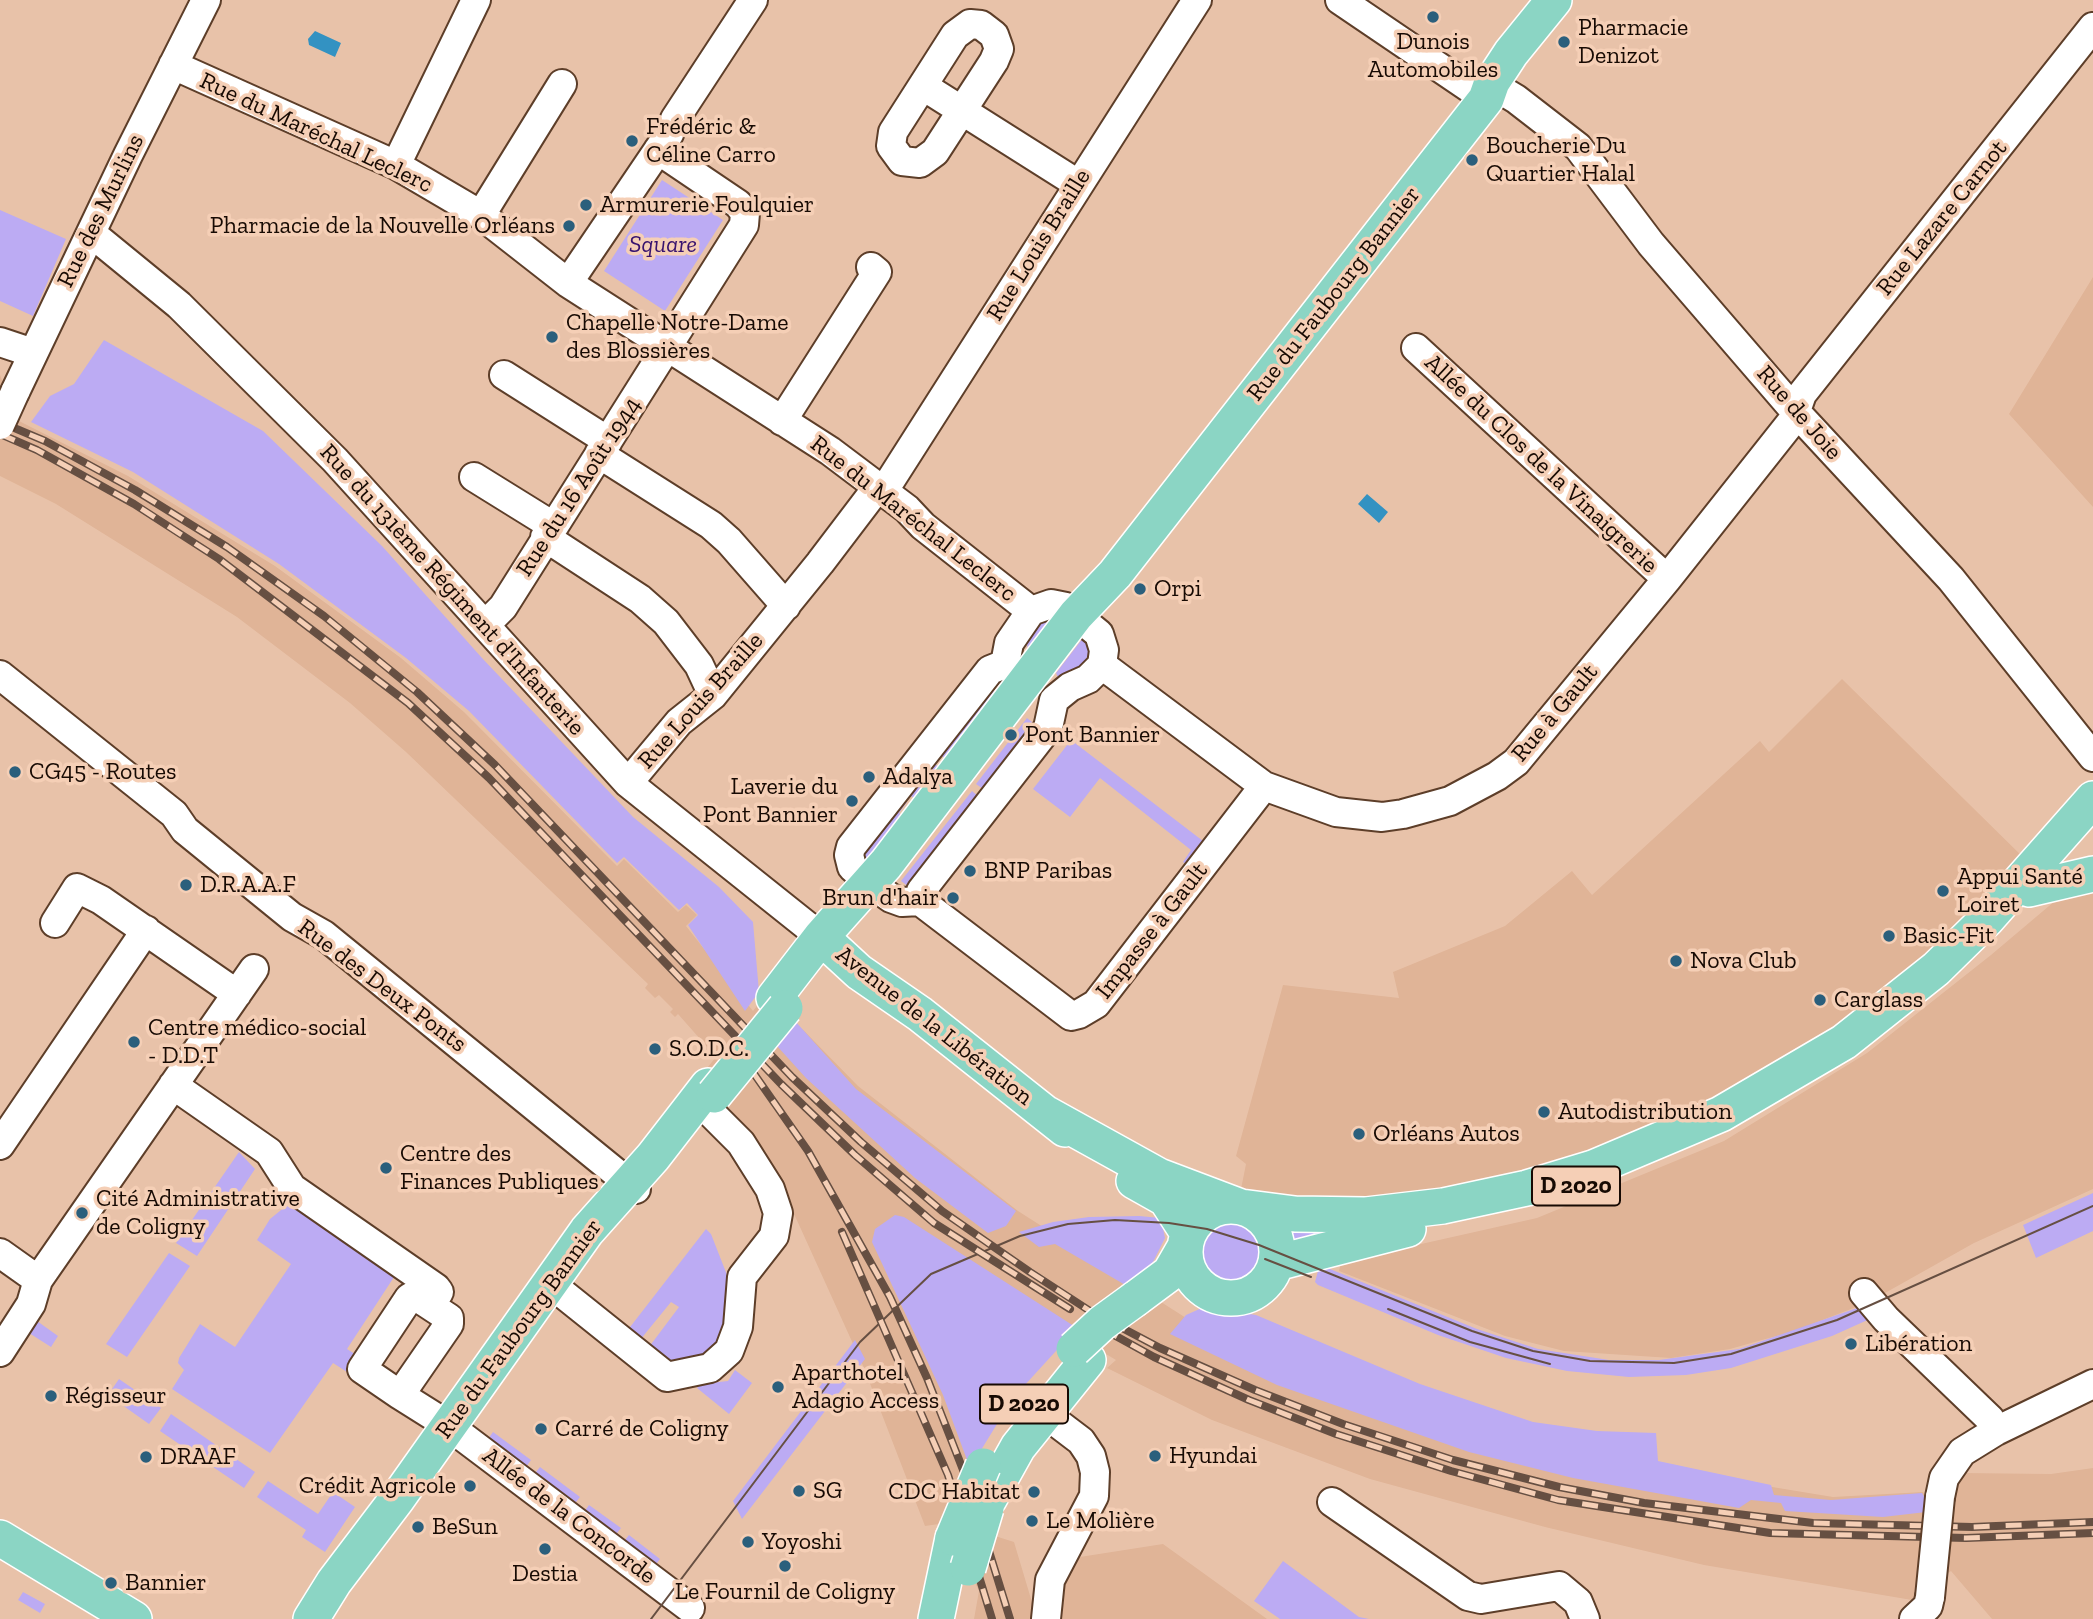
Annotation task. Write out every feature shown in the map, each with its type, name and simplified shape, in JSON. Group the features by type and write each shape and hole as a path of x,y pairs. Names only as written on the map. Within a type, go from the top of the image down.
{"main road":[{"name":"Rue du Faubourg Bannier","path":"311,1619 632,1187 709,1096 779,1003 875,887 1488,92 1554,0"},
{"name":"Avenue de la Libération","path":"1047,1114 1158,1176 1241,1207 1295,1214 1366,1215 1443,1206 1528,1188 1649,1147 1721,1114 1787,1078 1849,1038 1940,972 2090,811"},
{"name":"Avenue de la Libération","path":"1276,1263 1314,1251 1526,1203 1644,1164 1727,1125 1794,1088 1860,1042 1995,928 2090,811"},
{"path":"2029,889 2093,874"},
{"name":"Avenue de la Libération","path":"827,943 1047,1114 1104,1162 1166,1199 1187,1240"},
{"name":"Rue du Faubourg Bannier","path":"326,1619 451,1428 587,1231 632,1187"},
{"path":"1241,1207 1263,1218 1272,1231 1277,1252 1276,1263 1267,1281 1258,1290 1231,1298 1216,1296 1203,1289 1192,1277 1186,1263 1187,1240 1201,1216 1213,1209 1241,1207"},
{"name":"D 2020","path":"1141,1305 1170,1273 1187,1240"},
{"name":"D 2020","path":"960,1553 986,1483 1036,1406 1081,1355 1102,1323 1141,1305 1183,1294 1200,1292 1216,1296"},
{"path":"0,1538 135,1619"},
{"path":"936,1619 960,1553"},
{"path":"958,1619 960,1553"}],"street":[{"name":"Rue des Murlins","path":"0,425 206,0"},
{"path":"396,165 476,0"},
{"path":"568,283 658,150 675,119 753,0"},
{"name":"Rue Louis Braille","path":"628,783 679,722 713,695 880,490 1197,0"},
{"name":"Rue de Joie","path":"1340,0 1488,92 1516,99 1577,147 1651,244 1795,411 1951,579 2093,757"},
{"path":"970,24 988,28 994,35 999,49 962,110 928,159 911,164 902,161 891,146 891,138 923,86 961,28 970,24"},
{"name":"Rue Lazare Carnot","path":"1795,411 1802,394 1818,373 2093,27"},
{"name":"Rue du Maréchal Leclerc","path":"173,65 396,165 481,215 568,283 669,346 880,490 1031,611 1051,604 1066,607 1081,618"},
{"path":"481,215 562,85"},
{"path":"923,86 1078,184"},
{"name":"Rue du 16 Août 1944","path":"485,625 503,607 744,225 745,214 738,204 658,150"},
{"name":"Rue du 131ème Régiment d'Infanterie","path":"91,233 179,305 291,416 628,783 827,943"},
{"path":"782,421 877,272 870,267"},
{"path":"0,342 33,353"},
{"name":"Allée du Clos de la Vinaigrerie","path":"1416,348 1667,579"},
{"path":"504,375 711,525 729,541 786,606"},
{"name":"Rue à Gault","path":"1102,665 1264,786 1336,812 1382,817 1450,801 1476,789 1516,762 1667,579 1793,420 1795,411"},
{"path":"474,477 640,599 666,622 699,666 713,695"},
{"name":"Rue du Faubourg Bannier","path":"920,901 921,891 1048,728 1030,683 1009,643 1031,611"},
{"path":"1081,618 1099,634 1104,650 1102,665"},
{"name":"Rue du Faubourg Bannier","path":"1030,683 1070,687 1088,679 1102,665"},
{"name":"Rue des Deux Ponts","path":"0,675 174,814 185,830 281,908 324,935 632,1187"},
{"name":"Impasse à Gault","path":"920,901 1071,1016 1079,1014 1096,1004 1264,786"},
{"path":"875,887 902,902 920,901"},
{"path":"55,923 77,888 101,900 237,994"},
{"path":"0,1145 146,930"},
{"path":"0,1352 31,1304 38,1280 254,969"},
{"path":"173,1085 269,1153 281,1176 292,1188 436,1288 439,1292 431,1305"},
{"path":"557,1289 667,1377 709,1368 729,1351 738,1327 742,1277 774,1236 778,1213 770,1189 709,1096"},
{"path":"0,1253 38,1280"},
{"path":"1864,1293 1868,1301 1990,1419 1996,1431"},
{"path":"400,1395 449,1324 449,1318 414,1296 409,1298 362,1369 400,1395 451,1428"},
{"path":"1922,1608 1944,1478 1962,1452 1996,1431 2093,1384"},
{"path":"1036,1406 1081,1441 1091,1456 1095,1472 1094,1496 1050,1580 1046,1619"},
{"name":"Allée de la Concorde","path":"451,1428 690,1608"},
{"path":"1332,1502 1468,1596 1481,1599 1559,1586 1578,1602 1585,1619"}],"shaded area":[{"path":"2093,277 2093,507 2009,414"},
{"path":"0,375 17,420 128,476 275,566 401,658 464,712 617,866 624,859 678,912 686,905 697,915 686,926 753,1011 767,993 858,1086 1018,1211 1205,1330 1310,1354 1675,1471 1833,1497 1923,1492 1927,1499 1961,1473 2051,1474 2093,1468 2093,1619 1992,1619 1951,1571 1912,1600 1704,1565 1545,1527 1370,1479 1212,1420 1107,1368 1116,1360 900,1231 977,1436 995,1536 1014,1542 1037,1619 974,1619 979,1591 946,1523 925,1526 864,1368 795,1216 752,1145 698,1079 716,1057 678,1014 675,1017 670,1012 673,1009 659,995 655,998 645,988 648,984 406,752 350,703 237,617 56,504 0,476"},
{"path":"1842,679 2029,863 1919,973 1707,1113 1445,1197 1288,1198 1241,1189 1246,1164 1236,1156 1283,985 1399,998 1393,972 1505,926 1572,871 1592,895 1760,741 1769,752"},
{"path":"2093,891 2093,1189 1974,1243 1869,1302 1794,1331 1730,1349 1671,1358 1564,1351 1505,1336 1339,1271 1341,1262 1537,1218 1724,1141 1867,1053 2062,895"},
{"path":"1163,1544 1267,1619 1062,1619 1067,1559"}],"green space":[{"name":"Square","path":"662,180 723,220 665,311 604,271"},
{"path":"0,210 66,239 33,316 0,301"},
{"path":"104,340 263,431 382,546 482,658 633,817 719,887 753,922 759,992 745,1011 688,925 698,915 687,903 679,910 624,857 617,863 469,711 406,658 279,564 133,472 31,422 50,396 74,384"},
{"path":"1054,614 1028,654 1027,642 1035,625"},
{"path":"1087,637 1091,648 1082,668 1059,679 1056,673 1083,638"},
{"path":"987,686 998,694 947,760 937,752"},
{"path":"1027,718 1037,726 986,791 976,784"},
{"path":"1071,740 1203,841 1186,864 1183,862 1191,850 1100,778 1070,817 1033,789"},
{"path":"930,760 940,768 916,800 906,792"},
{"path":"972,791 980,798 909,887 901,881"},
{"path":"901,798 907,802 899,813 903,816 869,860 859,853"},
{"path":"796,1022 856,1089 1016,1211 1006,1226 988,1233 915,1178 806,1078 777,1046"},
{"path":"239,1152 255,1169 197,1256 176,1243"},
{"path":"2093,1193 2093,1231 2036,1258 2023,1225"},
{"path":"286,1206 295,1208 394,1277 347,1349 358,1356 347,1372 333,1363 270,1453 172,1389 184,1370 178,1363 179,1358 200,1324 235,1347 291,1264 257,1240 270,1219"},
{"path":"895,1215 904,1217 1077,1328 1013,1398 970,1468 943,1395 872,1242 875,1229"},
{"path":"1089,1217 1161,1218 1165,1238 1152,1264 1127,1286 1055,1244 1039,1247 1019,1232 1053,1222"},
{"path":"1230,1218 1243,1221 1254,1228 1261,1239 1264,1252 1261,1265 1254,1276 1243,1283 1230,1286 1217,1283 1206,1276 1199,1265 1196,1252 1199,1239 1206,1228 1217,1221"},
{"path":"1282,1223 1351,1225 1286,1250"},
{"path":"706,1229 711,1234 729,1280 725,1291 728,1322 722,1336 705,1353 687,1360 667,1361 649,1347 679,1307 671,1302 640,1340 627,1331"},
{"path":"169,1253 190,1266 127,1357 106,1344"},
{"path":"1325,1267 1477,1329 1538,1349 1609,1360 1659,1360 1739,1349 1860,1307 1872,1318 1832,1336 1731,1368 1686,1375 1629,1377 1567,1371 1506,1358 1438,1335 1318,1285 1315,1282 1318,1271"},
{"path":"1204,1307 1256,1315 1420,1384 1533,1422 1597,1431 1656,1433 1658,1461 1771,1485 1774,1495 1831,1500 1922,1493 1926,1500 1926,1512 1883,1517 1785,1511 1781,1503 1751,1500 1739,1508 1573,1478 1469,1452 1277,1385 1170,1334 1186,1315"},
{"path":"37,1321 58,1336 51,1347 29,1333"},
{"path":"855,1340 865,1359 742,1519 733,1501"},
{"path":"735,1370 752,1383 729,1414 697,1388 701,1384 728,1381"},
{"path":"119,1379 161,1408 149,1424 108,1395"},
{"path":"171,1414 255,1472 244,1488 160,1431"},
{"path":"493,1432 531,1460 524,1470 486,1442"},
{"path":"540,1467 580,1497 572,1507 532,1477"},
{"path":"268,1481 318,1514 333,1492 355,1507 325,1552 302,1537 306,1530 257,1497"},
{"path":"589,1505 621,1528 613,1538 582,1515"},
{"path":"629,1535 660,1559 653,1568 621,1545"},
{"path":"1283,1561 1359,1617 1369,1619 1280,1619 1254,1601"},
{"path":"23,1592 45,1604 40,1613 18,1600"}],"water":[{"path":"315,31 341,43 335,57 309,45 308,39"},
{"path":"1367,494 1388,512 1379,523 1358,504"}],"tram line":[{"path":"651,1619 860,1342 931,1274 1020,1236 1068,1224 1115,1220 1169,1223 1207,1229 1259,1245 1472,1331 1533,1351 1590,1361 1674,1363 1731,1354 1837,1320 2093,1206"},
{"path":"1265,1259 1311,1277"},
{"path":"1388,1309 1470,1342 1550,1364"}],"railway":[{"path":"0,422 45,441 135,490 227,547 324,616 417,692 495,765 792,1077 861,1142 942,1211 1030,1272 1090,1311 1160,1348 1255,1390 1343,1424 1453,1460 1559,1487 1644,1503 1813,1523 1972,1527 2093,1522"},
{"path":"0,434 37,450 134,504 219,559 408,703 489,778 781,1084 855,1155 934,1223 1070,1309"},
{"path":"736,1048 808,1151 890,1297 927,1378 967,1480 1010,1619"},
{"path":"842,1232 948,1475 992,1619"},
{"path":"1103,1329 1154,1357 1249,1400 1336,1434 1451,1471 1558,1500 1770,1533 1966,1538 2093,1533"}],"place":[{"name":"Dunois Automobiles","path":"1433,17"},
{"name":"Pharmacie Denizot","path":"1564,42"},
{"name":"Frédéric & Céline Carro","path":"632,141"},
{"name":"Boucherie Du Quartier Halal","path":"1472,160"},
{"name":"Armurerie Foulquier","path":"586,205"},
{"name":"Pharmacie de la Nouvelle Orléans","path":"569,226"},
{"name":"Chapelle Notre-Dame des Blossières","path":"552,337"},
{"name":"Orpi","path":"1140,589"},
{"name":"Pont Bannier","path":"1011,735"},
{"name":"CG45 - Routes","path":"15,772"},
{"name":"Adalya","path":"869,777"},
{"name":"Laverie du Pont Bannier","path":"852,801"},
{"name":"BNP Paribas","path":"970,871"},
{"name":"D.R.A.A.F","path":"186,885"},
{"name":"Appui Santé Loiret","path":"1943,891"},
{"name":"Brun d'hair","path":"953,898"},
{"name":"Basic-Fit","path":"1889,936"},
{"name":"Nova Club","path":"1676,961"},
{"name":"Carglass","path":"1820,1000"},
{"name":"Centre médico-social - D.D.T","path":"134,1042"},
{"name":"S.O.D.C.","path":"655,1049"},
{"name":"Autodistribution","path":"1544,1112"},
{"name":"Orléans Autos","path":"1359,1134"},
{"name":"Centre des Finances Publiques","path":"386,1168"},
{"name":"Cité Administrative de Coligny","path":"82,1213"},
{"name":"Libération","path":"1851,1344"},
{"name":"Aparthotel Adagio Access","path":"778,1387"},
{"name":"Régisseur","path":"51,1396"},
{"name":"Carré de Coligny","path":"541,1429"},
{"name":"Hyundai","path":"1155,1456"},
{"name":"DRAAF","path":"146,1457"},
{"name":"Crédit Agricole","path":"470,1486"},
{"name":"SG","path":"799,1491"},
{"name":"CDC Habitat","path":"1034,1492"},
{"name":"Le Molière","path":"1032,1521"},
{"name":"BeSun","path":"418,1527"},
{"name":"Yoyoshi","path":"748,1542"},
{"name":"Destia","path":"545,1549"},
{"name":"Le Fournil de Coligny","path":"785,1566"},
{"name":"Bannier","path":"111,1583"}]}
